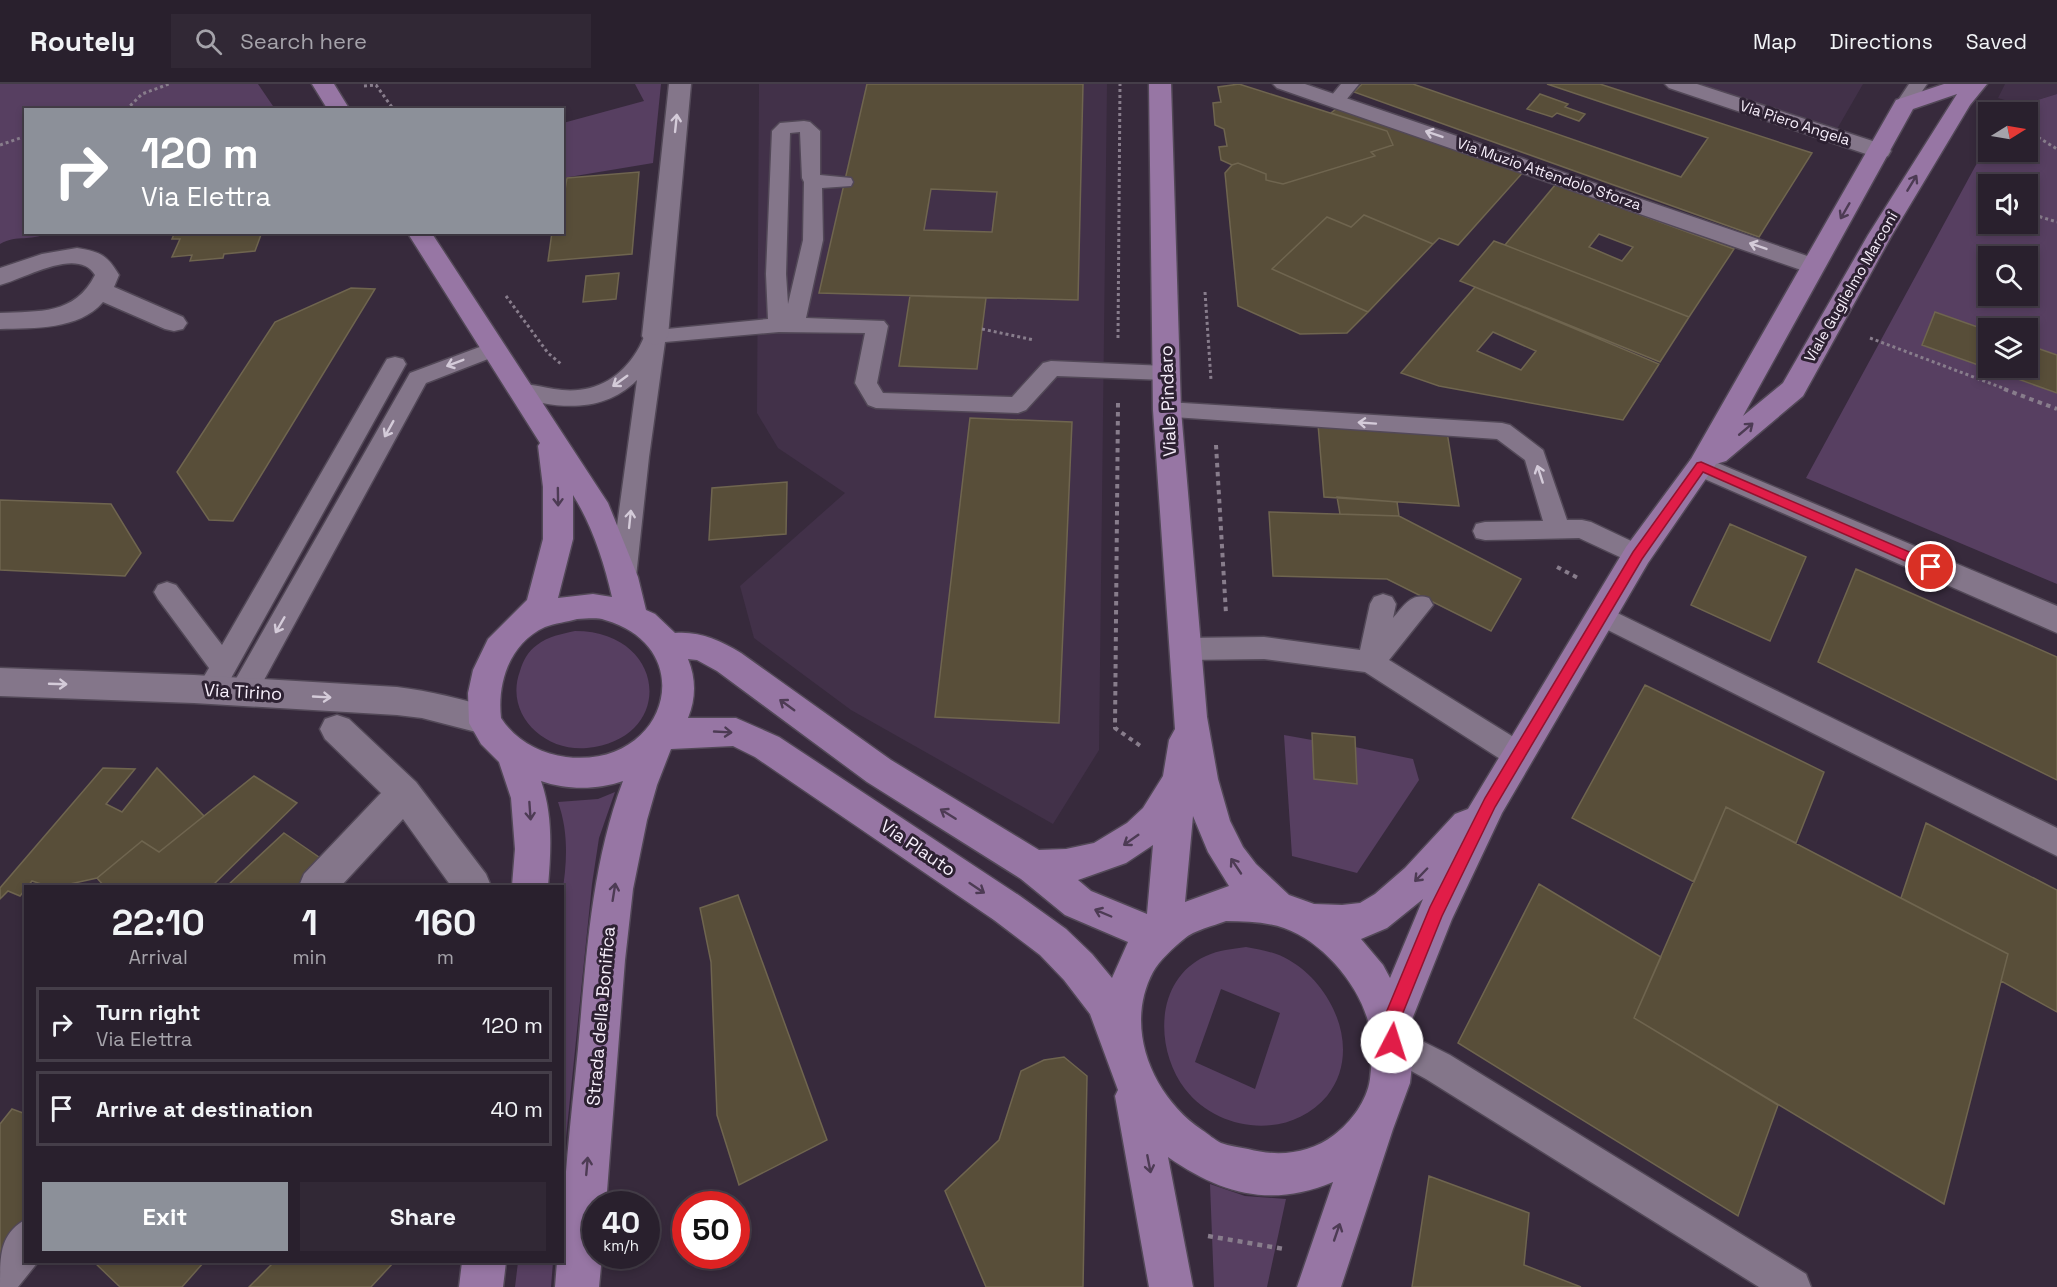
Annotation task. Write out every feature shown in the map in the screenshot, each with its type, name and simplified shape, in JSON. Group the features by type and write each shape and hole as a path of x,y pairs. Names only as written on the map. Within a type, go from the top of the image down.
{"main road":[{"path":"323,84 338,108"},
{"name":"Viale Pindaro","path":"1161,84 1167,410 1190,717 1198,765 1215,828 1226,851 1242,875 1294,915 1338,940 1361,964 1379,993 1391,1033"},
{"path":"1904,105 1965,84"},
{"name":"Viale Guglielmo Marconi","path":"1701,466 1793,389 1880,235 1961,103 1976,84"},
{"name":"Viale Guglielmo Marconi","path":"1391,1033 1436,912 1490,802 1637,555 1701,466 1813,266 1881,151 1904,105"},
{"path":"419,234 598,511 623,577 632,616"},
{"path":"526,623 546,613 577,607 607,607 632,616 652,630 667,647 678,668 679,693 674,718 658,743 633,762 608,770 573,774 547,768 514,755 496,738 484,720 483,687 491,663 506,639 526,623 542,605 558,539 558,487 551,438"},
{"path":"667,647 686,644 705,647 879,771 1034,867 1078,903 1161,932 1144,950 1127,984 1122,1002 1122,1043 1126,1065 1134,1086 1149,1112 1170,1134 1195,1153 1222,1167 1252,1174 1281,1176 1310,1171 1336,1159 1358,1142 1375,1121"},
{"name":"Viale Pindaro","path":"1161,932 1179,779 1190,717"},
{"name":"Via Plauto","path":"658,743 717,731 736,732 756,742 930,856 1053,942 1078,967 1105,1001 1122,1043"},
{"name":"Strada della Bonifica","path":"577,1287 613,898 630,809 658,743"},
{"path":"514,755 529,798 533,849 530,885"},
{"path":"1034,867 1055,869 1082,864 1105,856 1130,842 1153,822 1179,779"},
{"name":"Viale Guglielmo Marconi","path":"1161,932 1194,913 1218,906 1242,904 1337,924 1364,921 1395,901 1490,802"},
{"path":"1324,1271 1375,1121 1387,1096 1391,1078 1391,1033"},
{"path":"1134,1086 1171,1287"},
{"path":"481,1287 484,1263"}],"street":[{"path":"655,336 680,84"},
{"name":"Via Muzio Attendolo Sforza","path":"1284,84 1343,92 1813,266"},
{"name":"Via Piero Angela","path":"1676,84 1881,151"},
{"path":"0,277 60,256 85,256 100,263 107,275 101,291 88,304 74,312 59,316 0,321"},
{"path":"101,291 174,323"},
{"path":"1701,466 2057,620"},
{"name":"Via Tirino","path":"0,682 216,679 243,692 397,701 422,704 484,720"},
{"path":"337,729 404,793 472,885"},
{"path":"318,885 404,793"},
{"path":"0,1274 24,1244"}],"lane":[{"name":"Viale Guglielmo Marconi","path":"1904,105 1918,84"},
{"path":"786,325 776,274 781,131 786,127 804,126 811,131 811,178 820,182"},
{"path":"786,325 813,240 812,184 844,182"},
{"path":"655,336 786,325 877,326 866,383 876,400 1018,405 1051,368 1166,373"},
{"path":"521,391 575,399 591,398 625,380 644,358 655,336"},
{"path":"623,577 637,457 655,336"},
{"path":"243,692 418,378 493,349"},
{"path":"216,679 395,364"},
{"path":"1167,410 1502,431 1535,456 1558,530"},
{"path":"1485,531 1582,529 1637,555"},
{"path":"167,592 216,679"},
{"path":"1371,662 1383,604"},
{"path":"1371,662 1420,605"},
{"path":"1601,615 2057,843"},
{"path":"1185,649 1264,648 1371,662 1518,754"},
{"path":"1391,1033 1438,1067 1793,1287"}],"path":[{"path":"128,108 142,94 169,84"},
{"path":"1120,84 1115,728 1149,751"},
{"path":"358,87 376,85 393,108"},
{"path":"2038,137 2057,148"},
{"path":"0,145 24,138"},
{"path":"2038,216 2057,222"},
{"path":"1870,338 2057,409"},
{"path":"540,343 554,359 567,366"},
{"path":"1160,1227 1324,1271"}],"shaded area":[{"path":"0,84 258,84 274,108 24,108 24,234 45,234 13,239 0,244"},
{"path":"635,84 661,84 653,163 564,178 564,123 644,101"},
{"path":"759,84 1107,84 1099,750 1053,824 851,710 754,638 740,586 845,493 778,448 757,413"},
{"path":"1700,84 1863,84 1837,129"},
{"path":"2005,84 2057,84 2057,94 2031,102 2011,102 1998,98"},
{"path":"2057,94 2057,584 1806,478 1978,161 2038,162 2038,102 2032,102"},
{"path":"575,631 606,636 628,648 643,666 649,686 647,707 636,726 616,740 587,748 571,748 543,737 531,727 518,702 517,687 520,671 528,653 546,639"},
{"path":"1284,735 1312,740 1314,779 1357,783 1355,747 1413,759 1419,780 1357,873 1292,856"},
{"path":"615,792 599,838 592,884 564,1157 563,885 566,848 564,825 558,802 598,799"},
{"path":"1246,947 1279,955 1305,971 1319,985 1330,1002 1338,1020 1342,1040 1342,1059 1338,1078 1327,1096 1312,1110 1294,1120 1275,1125 1255,1126 1235,1122 1216,1115 1199,1104 1185,1089 1168,1054 1165,1016 1169,997 1177,981 1189,967 1206,956","holes":["1221,989 1280,1013 1255,1089 1195,1062"]},
{"path":"1210,1184 1245,1196 1286,1199 1267,1287 1214,1287"},
{"path":"518,1263 553,1263 551,1287 515,1287"}],"building":[{"path":"867,84 1083,84 1078,300 819,293","holes":["931,189 997,192 992,232 924,230"]},
{"path":"1239,84 1387,131 1393,145 1371,152 1375,156 1283,184 1266,180 1266,174 1238,163 1232,165 1221,160 1219,147 1227,146 1224,129 1215,125 1213,103 1221,102 1218,87"},
{"path":"1362,84 1413,84 1681,177 1708,138 1547,84 1600,84 1812,153 1759,237 1354,92"},
{"path":"1540,94 1568,104 1565,107 1585,114 1579,121 1557,113 1552,117 1527,109"},
{"path":"1341,105 1526,169 1458,245 1439,238 1433,244 1364,215 1351,227 1327,217 1272,269 1368,312 1347,333 1300,334 1238,306 1225,173 1232,165 1238,163 1266,174 1266,180 1283,184 1375,156 1371,152 1393,145 1387,131 1331,113"},
{"path":"639,172 632,254 548,261 552,234 564,234 564,195 567,178"},
{"path":"1556,184 1734,249 1689,317 1505,245","holes":["1599,234 1633,247 1622,261 1589,247"]},
{"path":"1364,215 1433,244 1368,312 1272,269 1327,217 1351,227"},
{"path":"174,234 261,234 255,251 224,254 223,258 190,261 192,255 172,257 180,239 172,239"},
{"path":"1494,241 1689,317 1660,362 1460,281"},
{"path":"619,273 616,299 583,302 586,276"},
{"path":"1475,287 1659,364 1623,420 1439,386 1401,373","holes":["1493,332 1536,351 1521,370 1477,351"]},
{"path":"351,288 375,289 233,521 209,520 177,472 275,322"},
{"path":"910,296 986,298 977,369 899,366"},
{"path":"1935,312 1978,327 1978,365 1922,345"},
{"path":"2038,348 2057,355 2057,393 2015,378 2038,378"},
{"path":"970,418 1072,422 1059,723 935,717"},
{"path":"1318,424 1447,432 1459,506 1324,497"},
{"path":"787,482 786,534 709,540 712,488"},
{"path":"1337,497 1397,502 1399,516 1340,514"},
{"path":"0,500 111,504 141,553 125,576 0,570"},
{"path":"1269,512 1399,516 1521,579 1491,631 1387,579 1273,576"},
{"path":"1730,524 1806,557 1770,641 1691,605"},
{"path":"1856,569 2057,657 2057,780 1818,662"},
{"path":"1645,685 1824,772 1796,843 1726,807 1694,882 1572,818"},
{"path":"1312,733 1355,737 1357,784 1314,779"},
{"path":"103,768 135,769 106,804 122,812 157,768 204,816 159,852 142,841 97,878 66,885 44,885 32,881 29,885 24,885 24,891 20,896 8,891 0,899 0,888"},
{"path":"254,776 297,803 213,885 103,885 97,878 142,841 159,852"},
{"path":"1726,807 2008,954 1944,1204 1634,1018"},
{"path":"1926,823 2057,890 2057,1012 2001,981 2008,954 1901,898"},
{"path":"284,833 329,864 307,885 228,885"},
{"path":"1539,884 1661,957 1634,1018 1778,1105 1738,1216 1458,1043"},
{"path":"738,895 827,1140 739,1185 717,1115 711,962 700,908"},
{"path":"1064,1057 1087,1076 1083,1287 986,1287 945,1191 999,1140 1021,1071 1044,1060"},
{"path":"12,1109 24,1113 24,1225 0,1255 0,1124"},
{"path":"1429,1176 1529,1213 1524,1265 1581,1287 1412,1287"},
{"path":"95,1263 203,1263 182,1287 120,1287"},
{"path":"273,1263 393,1263 371,1287 249,1287"}],"route":[{"path":"1392,1042 1390,1025 1436,912 1490,802 1637,555 1701,466 1742,486 1931,567"}]}
